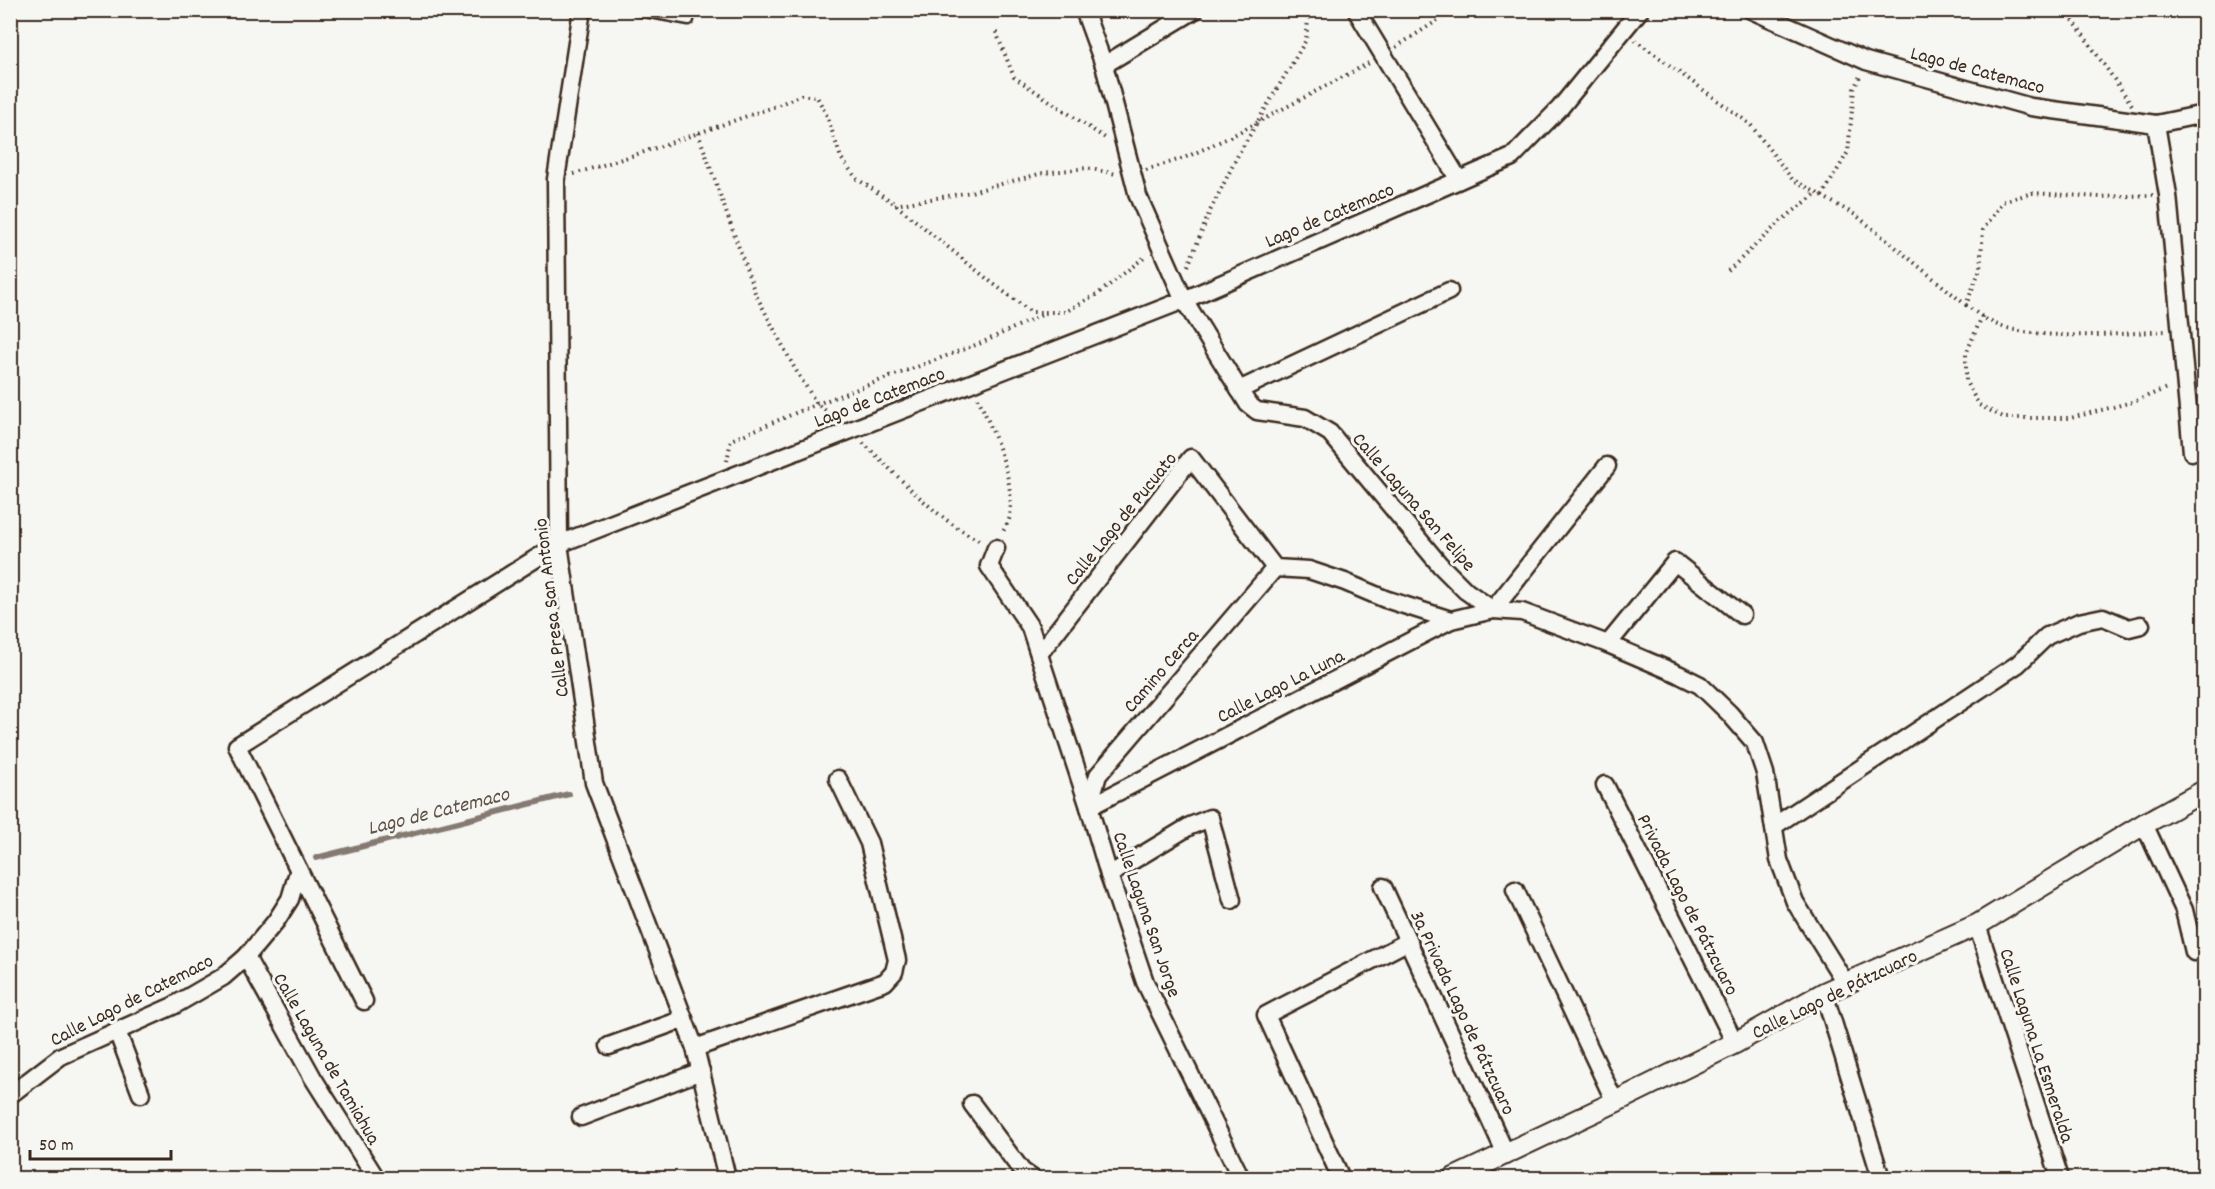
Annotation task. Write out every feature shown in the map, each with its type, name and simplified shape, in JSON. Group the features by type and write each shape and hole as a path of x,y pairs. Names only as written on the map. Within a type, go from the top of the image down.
{"street":[{"name":"Calle Presa San Antonio","path":"582,10 556,179 560,544 594,783 695,1048 727,1179"},
{"name":"Calle Laguna San Felipe","path":"1084,10 1104,65 1138,196 1182,294 1248,404 1257,411 1305,418 1330,433 1440,565 1466,591 1493,610"},
{"path":"1104,65 1195,10"},
{"path":"1356,10 1459,180"},
{"name":"Lago de Catemaco","path":"298,872 237,746 560,544 971,383 1512,157 1560,108 1640,10"},
{"name":"Lago de Catemaco","path":"1751,10 1866,61 2031,107 2151,123 2205,114"},
{"path":"2151,123 2168,195 2192,452"},
{"path":"1239,390 1449,291"},
{"name":"Calle Lago de Pucuato","path":"1039,654 1191,458 1275,568"},
{"path":"1493,610 1608,466"},
{"name":"Calle Laguna San Jorge","path":"996,548 989,566 1030,627 1145,982 1241,1179"},
{"path":"1608,644 1675,562 1742,615"},
{"path":"1275,568 1309,570 1385,599 1451,620"},
{"name":"Camino Cerca","path":"1089,807 1098,775 1275,568"},
{"path":"1493,610 1522,612 1608,644 1700,685 1730,713 1755,743 1765,773 1779,860 1795,902 1846,984"},
{"name":"Calle Lago La Luna","path":"1089,807 1451,620 1493,610"},
{"path":"1774,826 2018,664 2047,636 2079,622 2103,617 2129,628 2141,625"},
{"path":"695,1048 885,982 894,972 897,960 869,843 838,779"},
{"name":"Privada Lago de Pátzcuaro","path":"1605,785 1735,1042"},
{"name":"Calle Lago de Pátzcuaro","path":"1454,1179 1735,1042 1824,993 1977,925 2205,790"},
{"path":"1109,875 1190,826 1210,818 1232,900"},
{"path":"2144,825 2184,909 2194,952"},
{"path":"298,872 364,1001"},
{"name":"Calle Lago de Catemaco","path":"10,1095 61,1056 173,1006 223,977 246,957 276,921 290,899 298,872"},
{"name":"3a Privada Lago de Pátzcuaro","path":"1383,887 1506,1154"},
{"path":"1515,890 1615,1102"},
{"name":"Calle Laguna La Esmeralda","path":"1977,925 2060,1179"},
{"path":"1341,1179 1266,1015 1409,941"},
{"name":"Calle Laguna de Tamiahua","path":"246,957 314,1078 376,1179"},
{"path":"1824,993 1881,1179"},
{"path":"609,1046 684,1019"},
{"path":"117,1031 141,1094"},
{"path":"581,1118 701,1071"},
{"path":"972,1104 1022,1172 1032,1179"}],"lane":[{"path":"634,10 688,20"}],"path":[{"path":"1182,294 1210,211 1257,121 1306,40 1309,10"},
{"path":"895,205 971,192 1043,173 1087,168 1132,175 1184,158 1302,100 1383,56 1454,10"},
{"path":"2066,10 2151,123"},
{"path":"1623,30 1750,124 1792,180 1857,216 1966,305 1994,323 2019,331 2076,335 2180,330"},
{"path":"996,32 1014,77 1103,138 1125,148"},
{"path":"1728,271 1782,220 1820,195 1848,152 1854,89 1866,61"},
{"path":"556,179 698,133 801,95 817,97 827,116 841,158 857,179 895,205 1031,312 1065,312 1099,293 1159,244"},
{"path":"698,133 755,293 795,369 818,404 850,430 944,519 969,536 996,548 1010,517 1008,477 997,442 971,383"},
{"path":"1966,305 1980,269 1983,230 2002,202 2032,193 2100,197 2168,195"},
{"path":"723,480 731,440 818,404 981,343 1049,312"},
{"path":"1982,316 1966,354 1966,382 1978,405 2005,417 2071,417 2136,401 2185,381"}],"waterway":[{"name":"Lago de Catemaco","path":"316,858 569,794"}]}
